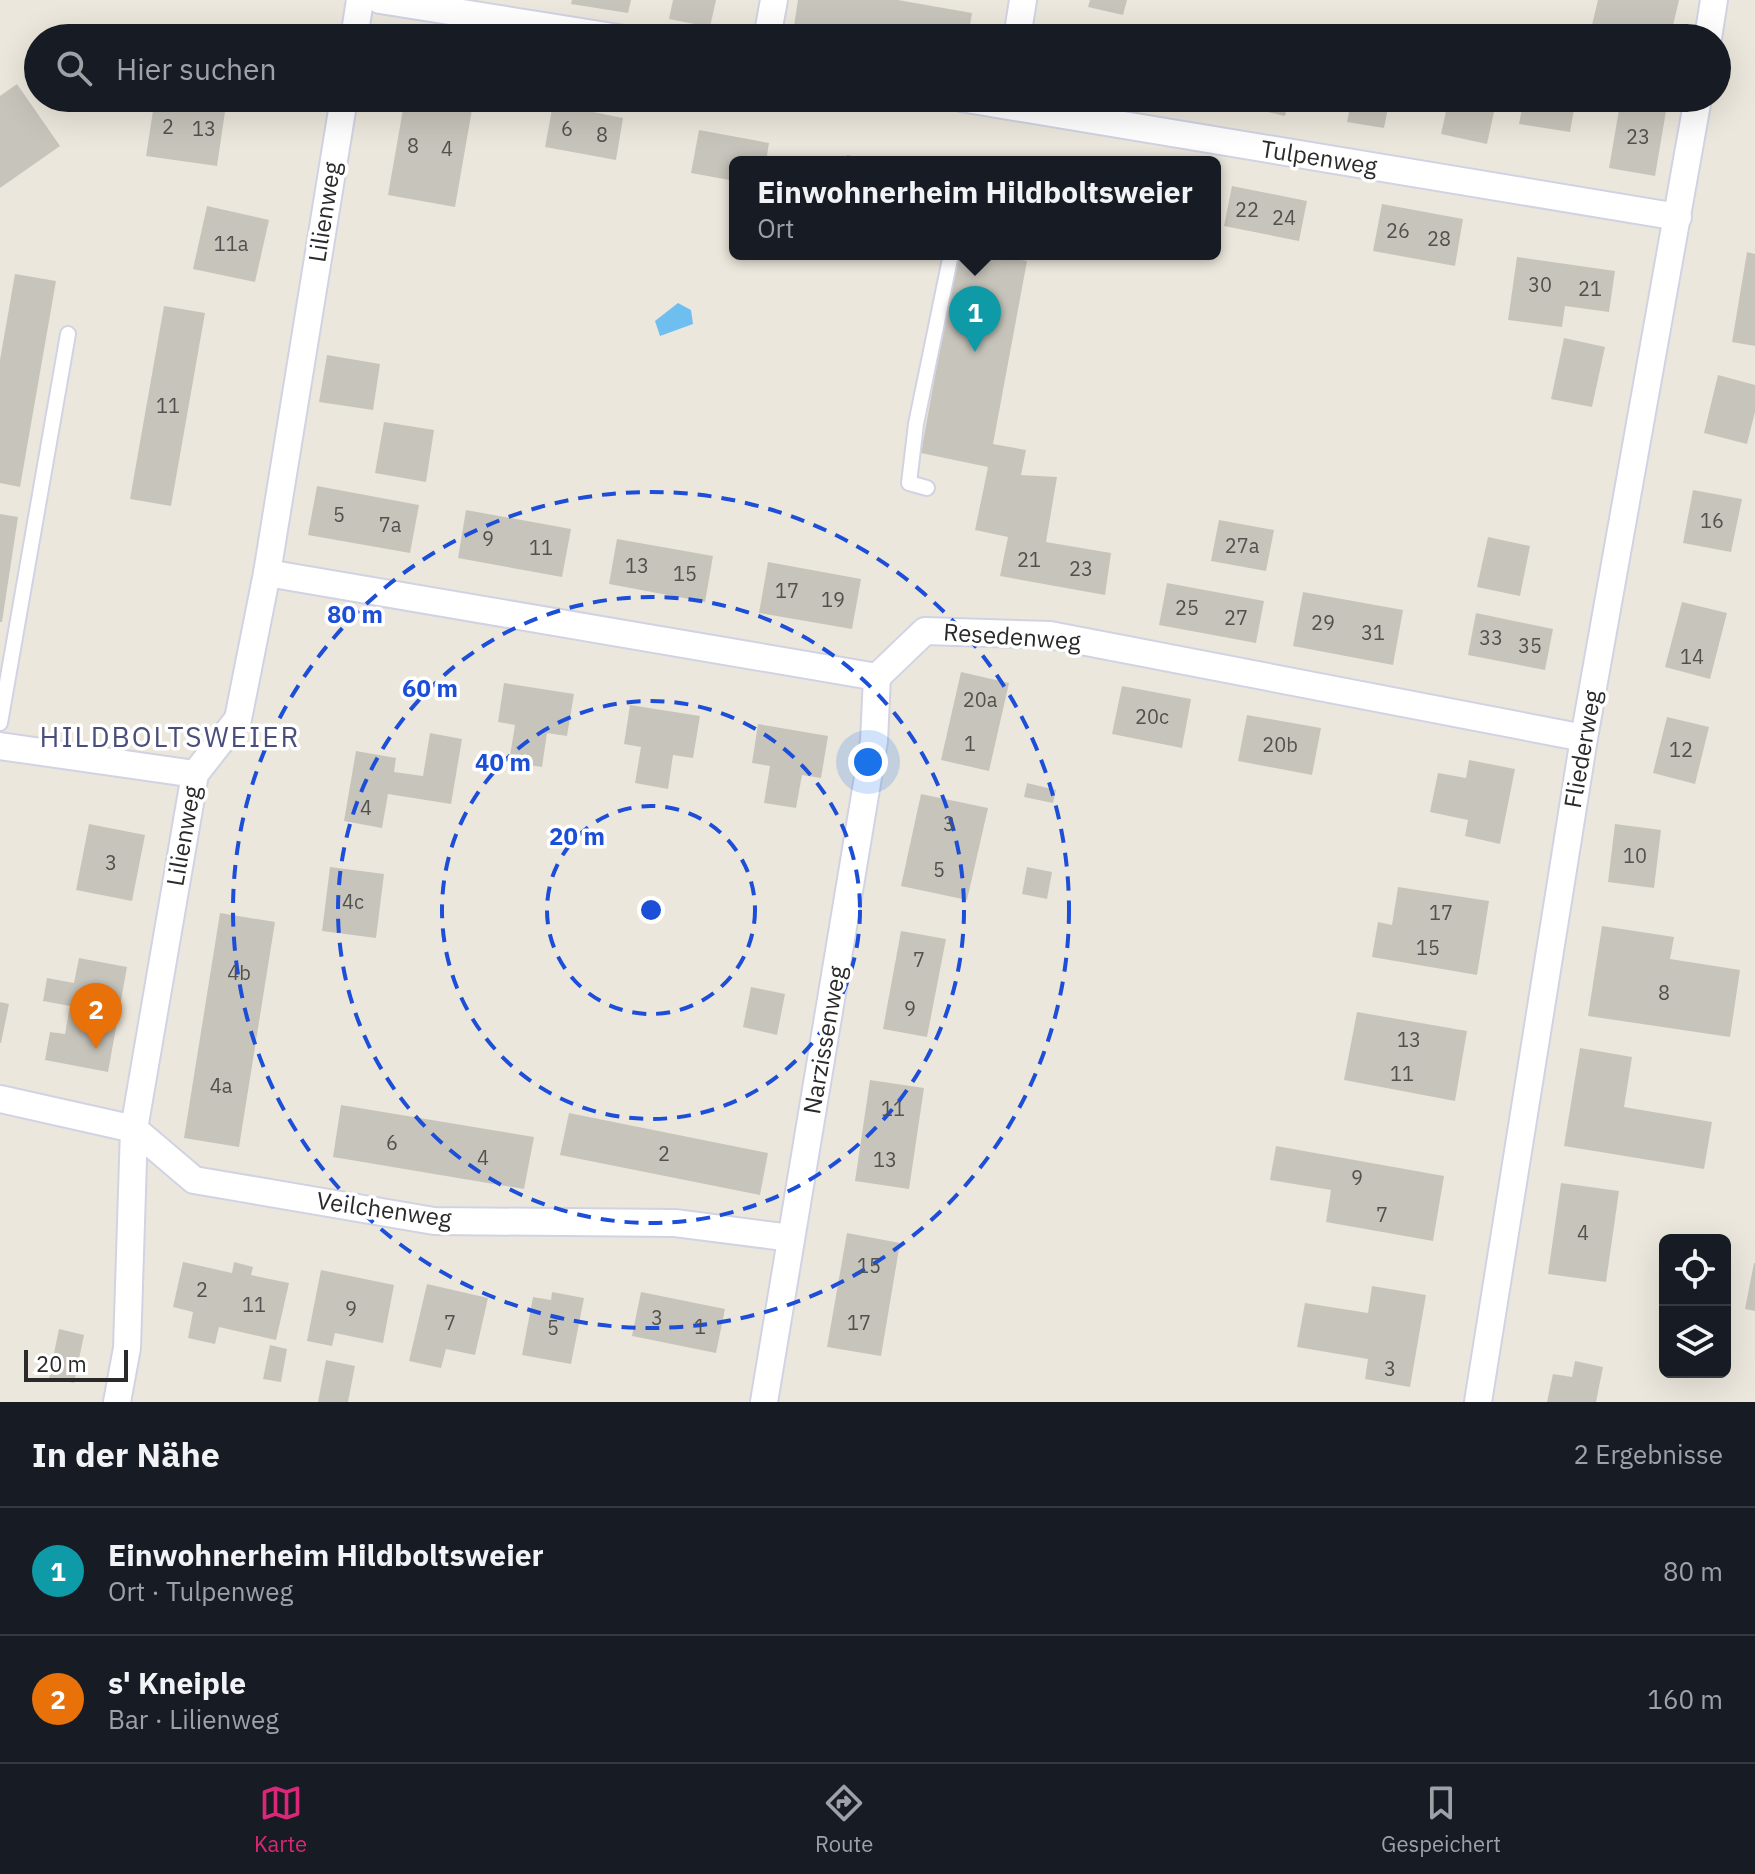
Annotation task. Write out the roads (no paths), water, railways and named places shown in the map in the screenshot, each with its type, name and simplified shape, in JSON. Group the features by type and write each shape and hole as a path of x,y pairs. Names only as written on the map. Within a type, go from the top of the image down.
{"street":[{"path":"356,24 360,0"},
{"path":"380,0 531,24"},
{"path":"770,24 774,0"},
{"path":"1019,24 1023,0"},
{"path":"1710,24 1714,0"},
{"name":"Lilienweg","path":"117,1402 127,1348 134,1129 195,774 238,719 267,573 342,112"},
{"name":"Tulpenweg","path":"1064,112 1678,217"},
{"name":"Fliederweg","path":"1478,1402 1584,738 1696,112"},
{"path":"267,573 877,677"},
{"name":"Resedenweg","path":"877,677 925,631 1050,635 1584,738"},
{"name":"Narzissenweg","path":"764,1402 874,741 877,677"},
{"path":"0,746 195,774"},
{"name":"Veilchenweg","path":"0,1099 134,1129 194,1180 434,1221 675,1223 791,1238"}],"lane":[{"path":"927,488 909,483 919,409 950,260"},
{"path":"0,723 68,334"}],"water":[{"path":"678,303 691,310 693,324 660,336 655,321"}],"place":[{"name":"Einwohnerheim Hildboltsweier","path":"975,352"},
{"name":"s' Kneiple","path":"96,1049"}],"district":[{"name":"HILDBOLTSWEIER","path":"170,737"}]}
